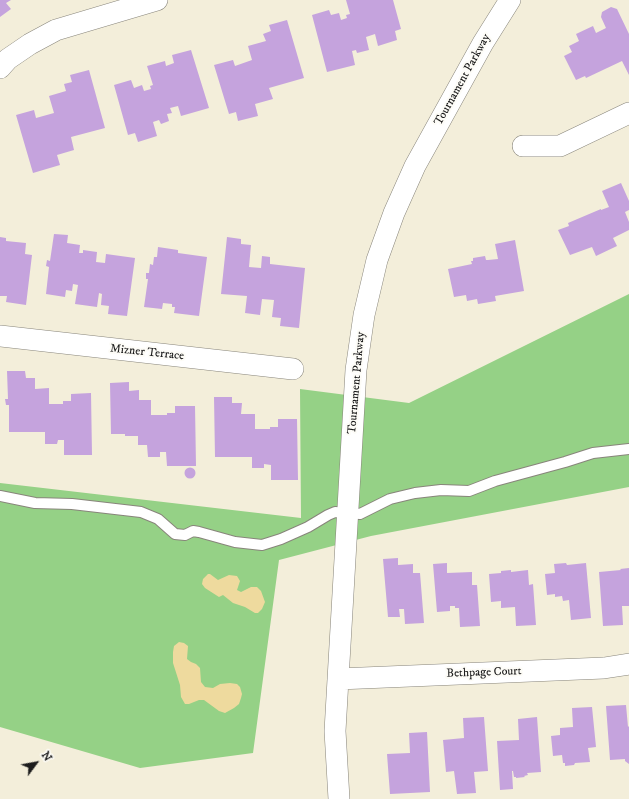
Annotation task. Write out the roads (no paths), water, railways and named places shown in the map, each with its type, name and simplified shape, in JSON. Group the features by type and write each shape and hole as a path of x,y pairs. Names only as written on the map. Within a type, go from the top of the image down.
{"street":[{"path":"0,68 8,59 30,44 56,30 157,0"},
{"name":"Tournament Parkway","path":"339,799 335,731 356,370 364,315 377,260 394,213 415,166 504,2"},
{"path":"523,146 560,146 629,113"},
{"name":"Mizner Terrace","path":"0,336 293,369"},
{"name":"Bethpage Court","path":"338,679 604,668 629,664"}],"lane":[{"path":"0,496 35,503 72,504 141,512 158,518 175,534 185,535 193,531 235,542 262,545 281,539 308,527 328,514 335,512 360,514 390,499 415,493 441,490 469,491 495,481 593,453 629,449"}]}
